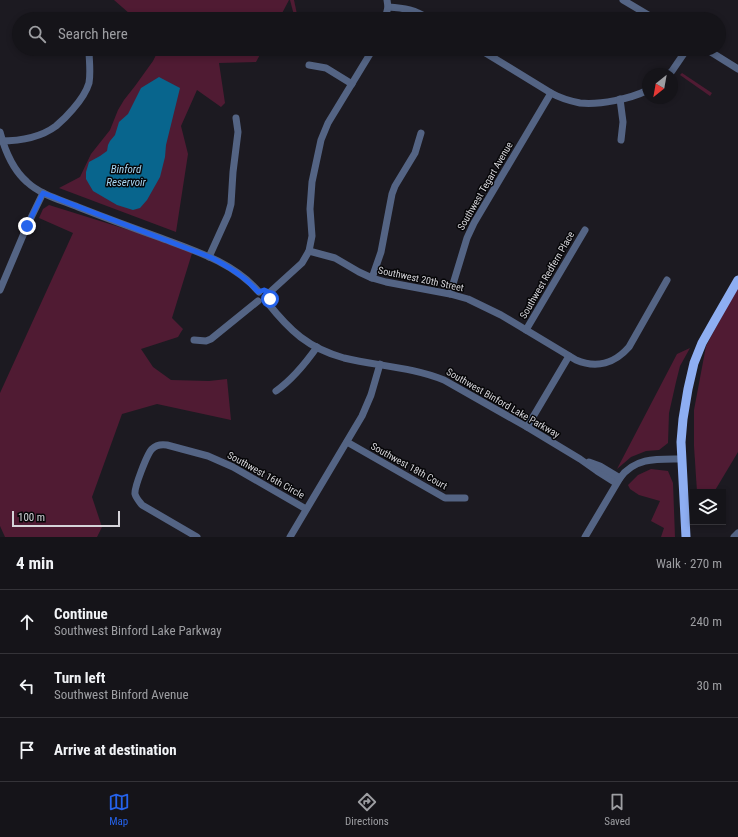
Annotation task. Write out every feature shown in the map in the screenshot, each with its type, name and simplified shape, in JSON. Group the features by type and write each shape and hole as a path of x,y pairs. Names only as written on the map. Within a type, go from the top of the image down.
{"main road":[{"path":"686,537 681,442 688,390 694,363 702,344 738,280"}],"street":[{"path":"623,0 643,12"},
{"path":"388,4 417,12"},
{"path":"1,141 17,141 38,136 53,128 64,119 79,102 87,89 90,73 89,56"},
{"path":"269,293 302,263 309,251 312,230 310,209 312,182 321,140 328,123 369,56"},
{"path":"490,56 563,99 582,103 600,102 620,99 642,92"},
{"path":"674,68 682,56"},
{"path":"718,56 738,68"},
{"path":"309,65 326,68 352,84"},
{"name":"Southwest Tegart Avenue","path":"450,294 467,238 474,223 551,93"},
{"path":"620,99 623,122 621,140"},
{"path":"210,257 231,204 238,132 236,118"},
{"path":"0,132 1,141 6,154 16,170 27,182 43,193 210,257 241,275 254,286 258,292 256,296 258,301 262,304 270,299 269,293"},
{"path":"372,278 381,252 392,194 415,153 421,133"},
{"path":"1,286 43,193"},
{"name":"Southwest Redfern Place","path":"526,330 585,230"},
{"name":"Southwest 20th Street","path":"309,251 335,258 372,278 468,299 486,307 569,356 591,364 608,362 616,358 629,347 667,280"},
{"path":"258,292 264,290 269,293"},
{"path":"194,340 206,341 211,339 258,301"},
{"name":"Southwest Binford Lake Parkway","path":"267,302 294,332 317,348 344,358 433,375 455,385 580,459 597,471 618,481"},
{"path":"276,391 287,383 303,367 317,348"},
{"path":"527,427 569,356"},
{"path":"290,537 368,405 380,364"},
{"name":"Southwest 18th Court","path":"347,442 445,498 465,498"},
{"name":"Southwest 16th Circle","path":"197,537 142,505 136,498 136,486 148,454 152,448 161,444 208,456 233,467 306,510"},
{"path":"585,537 618,481 632,466 643,461 682,459"},
{"path":"734,537 738,533"}],"shaded area":[{"path":"114,0 289,0 283,12 128,12"},
{"path":"290,0 294,0 297,12 293,12"},
{"path":"156,56 259,56 256,62 219,63 225,103 221,107 197,90 181,126 188,154 176,232 59,188 80,177 91,154 110,130 118,110 124,100"},
{"path":"682,73 712,93 710,96 680,75"},
{"path":"49,205 193,250 172,318 183,329 178,337 141,349 153,367 171,380 209,381 227,379 231,420 157,404 122,414 92,497 102,527 97,537 5,537 0,526 0,393 73,233 39,218 43,209"},
{"path":"738,286 738,452 716,489 697,489 694,446 694,410 706,346"},
{"path":"690,348 680,366 676,382 669,413 668,443 659,450 646,451 631,457 617,469 677,354"},
{"path":"651,469 668,471 673,483 675,537 661,537 664,528 651,521 660,501 639,495 630,489 628,485 638,475"}],"water":[{"name":"Binford Reservoir","path":"159,77 180,88 160,177 147,200 140,208 133,210 117,205 93,191 86,179 86,172 89,162 107,151 108,145 115,135 119,122 128,114 141,88"}],"route":[{"path":"27,226 43,193 210,257 241,275 254,286 258,292 262,290 267,291 270,299"}]}
